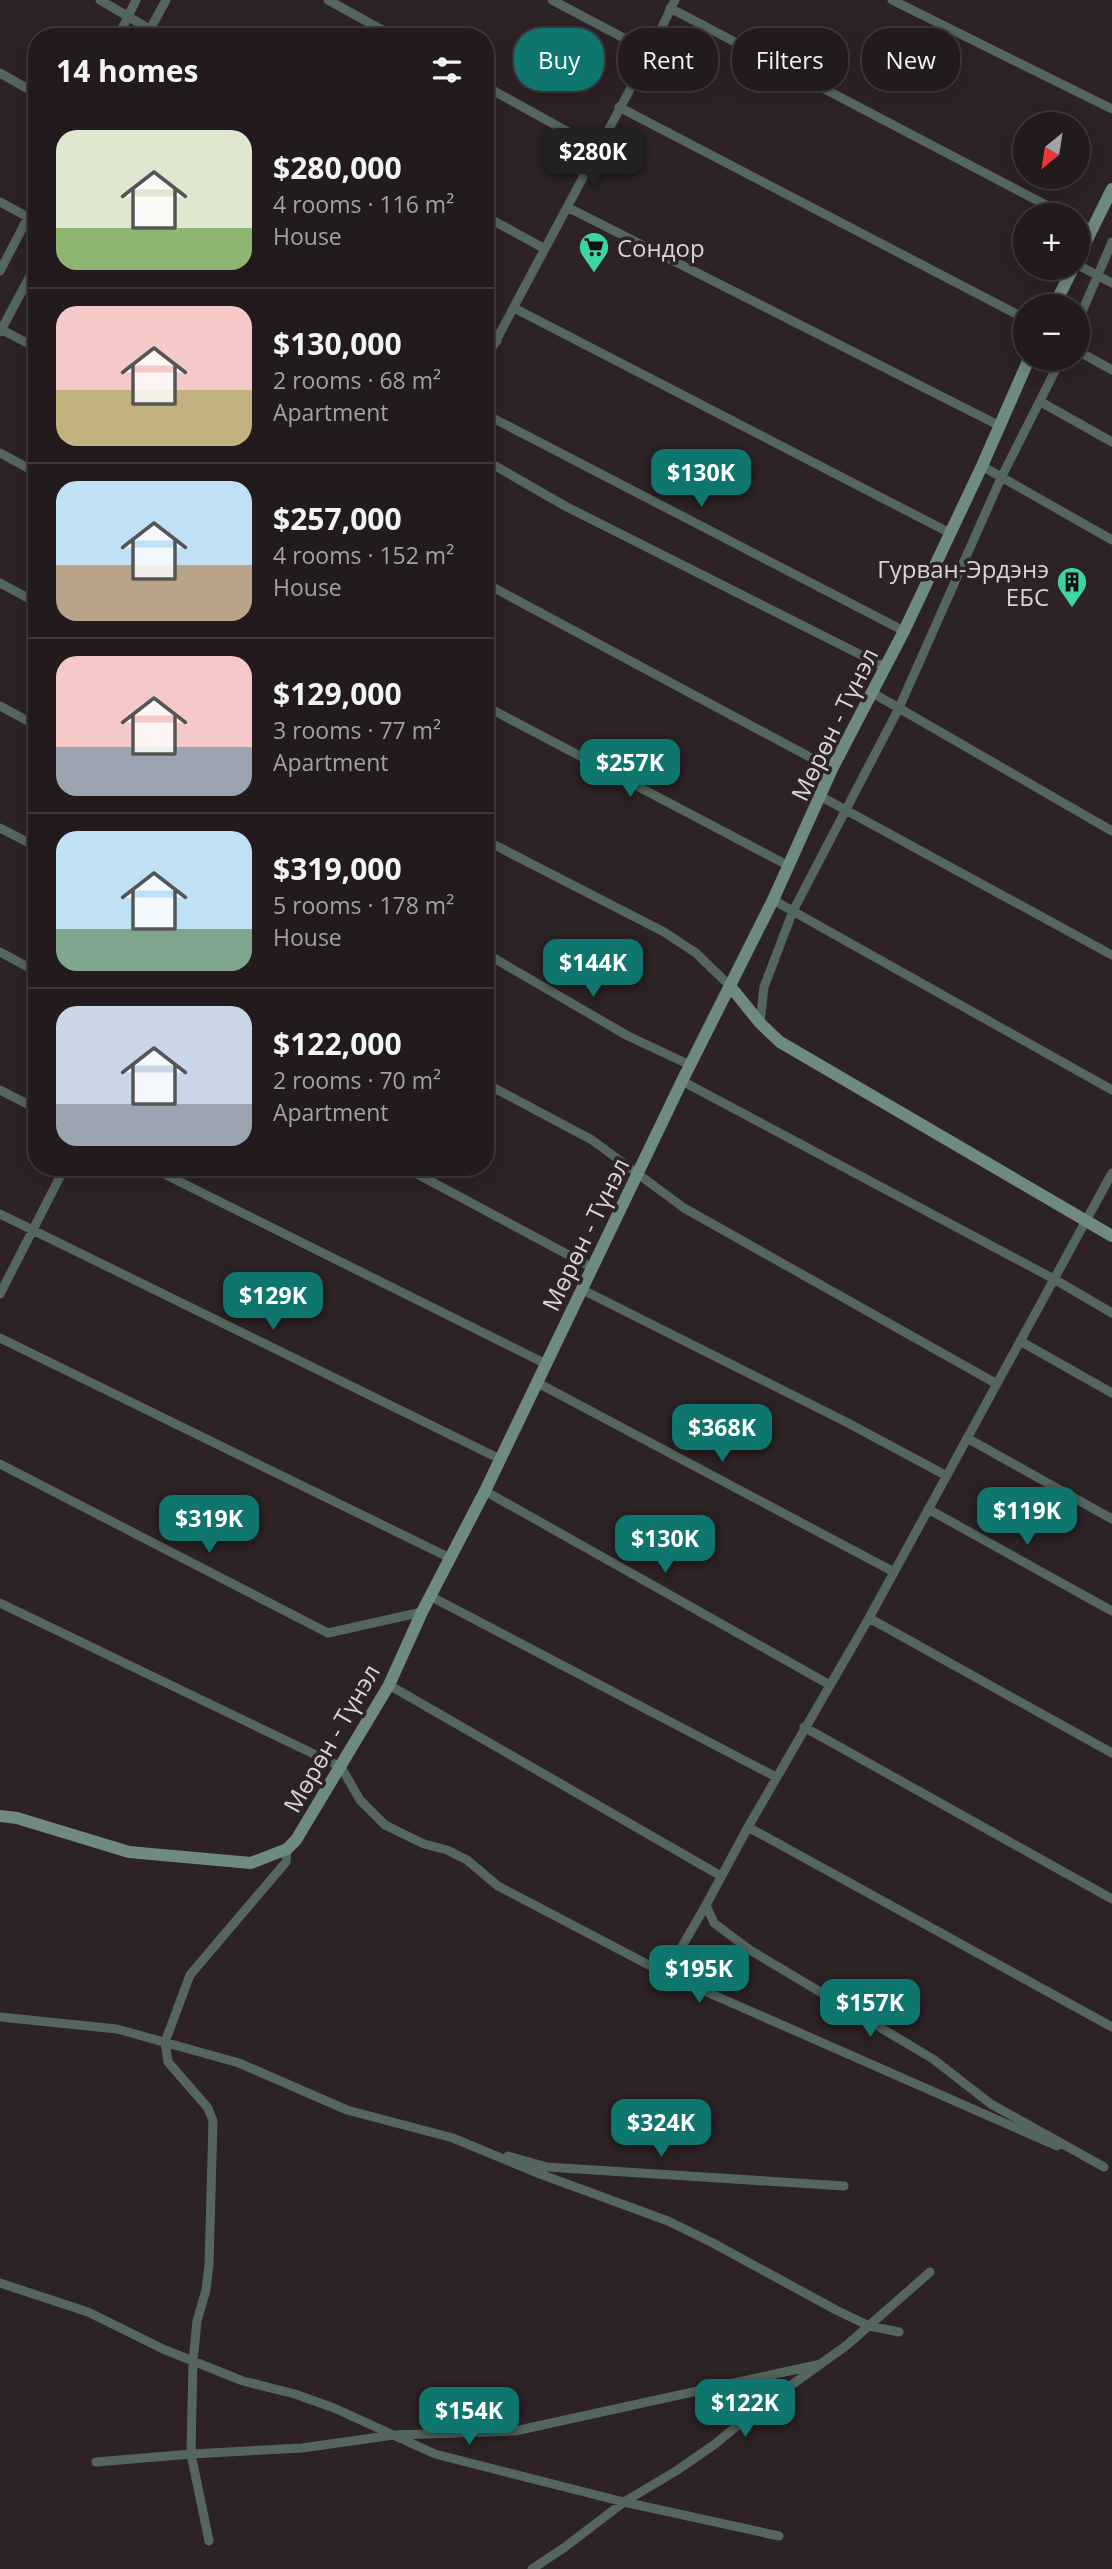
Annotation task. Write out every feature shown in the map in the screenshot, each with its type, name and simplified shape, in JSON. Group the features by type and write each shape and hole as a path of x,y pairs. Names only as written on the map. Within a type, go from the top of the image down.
{"street":[{"path":"100,0 128,16 142,28"},
{"path":"122,28 136,0"},
{"path":"151,28 166,0"},
{"path":"328,0 379,28"},
{"path":"552,0 618,35"},
{"path":"892,0 1112,109"},
{"path":"661,28 672,4 1043,203"},
{"path":"0,73 28,89"},
{"path":"494,91 597,148"},
{"path":"494,345 628,91"},
{"path":"619,107 1013,312"},
{"path":"1090,233 1112,189"},
{"path":"0,202 28,218"},
{"path":"566,207 998,425"},
{"path":"494,221 545,249"},
{"path":"0,271 28,226"},
{"path":"1089,294 1112,242"},
{"path":"1090,272 1112,283"},
{"path":"28,280 1,330 28,344"},
{"path":"514,308 950,533"},
{"path":"1090,358 1112,370"},
{"name":"Мөрөн - Түнэл","path":"0,1816 17,1818 129,1852 251,1863 287,1849 296,1840 389,1685 430,1595 485,1491 591,1267 773,900 832,769 904,631 1023,371"},
{"path":"760,1023 764,987 793,911 899,708 1001,478 1055,371"},
{"path":"1041,402 1112,442"},
{"path":"494,419 904,631"},
{"path":"0,453 28,467"},
{"path":"494,465 565,506 885,667"},
{"path":"982,466 1112,540"},
{"path":"0,583 28,598"},
{"path":"494,588 832,769"},
{"path":"871,692 1112,831"},
{"path":"0,706 28,721"},
{"path":"494,711 789,866"},
{"path":"820,796 1112,955"},
{"path":"0,828 28,842"},
{"path":"494,845 664,932 696,953 780,1042 1112,1236"},
{"path":"773,900 1112,1090"},
{"path":"0,952 28,967"},
{"path":"494,958 628,1036 690,1065"},
{"path":"682,1081 1054,1279 1112,1313"},
{"path":"494,1088 592,1140 684,1208 997,1384"},
{"path":"0,1090 28,1105"},
{"path":"666,1974 804,1727 869,1619 1112,1173"},
{"path":"0,1294 60,1176"},
{"path":"168,1176 546,1364"},
{"path":"421,1176 591,1267"},
{"path":"0,1214 500,1460"},
{"path":"581,1289 848,1423 947,1476"},
{"path":"0,1338 450,1558"},
{"path":"1020,1341 1112,1393"},
{"path":"537,1382 894,1572"},
{"path":"967,1438 1112,1519"},
{"path":"0,1464 328,1633 422,1612"},
{"path":"485,1491 830,1685"},
{"path":"928,1509 1112,1611"},
{"path":"430,1595 776,1777"},
{"path":"0,1603 341,1767 360,1800 384,1825 467,1860 498,1886 666,1974 1108,2169"},
{"path":"869,1619 1112,1753"},
{"path":"389,1685 721,1875"},
{"path":"804,1727 1112,1899"},
{"path":"748,1826 1112,2027"},
{"path":"209,2541 191,2454 193,2361 197,2321 206,2290 209,2265 214,2130 208,2108 168,2062 165,2042 190,1975 286,1862 287,1849"},
{"path":"706,1905 714,1923 750,1950 933,2059 991,2104 1108,2169"},
{"path":"0,2017 117,2029 239,2063 347,2110 453,2138 668,2221 869,2326 899,2333"},
{"path":"475,2147 547,2167 844,2186"},
{"path":"532,2569 624,2502 685,2464 821,2364 930,2272"},
{"path":"0,2283 88,2312 163,2350 243,2381 295,2394 435,2454 624,2502 779,2536"},
{"path":"96,2462 302,2448 394,2435 514,2431 821,2364"}],"place":[{"name":"Сондор","path":"594,274"},
{"name":"Гурван-Эрдэнэ ЕБС","path":"1072,609"}]}
